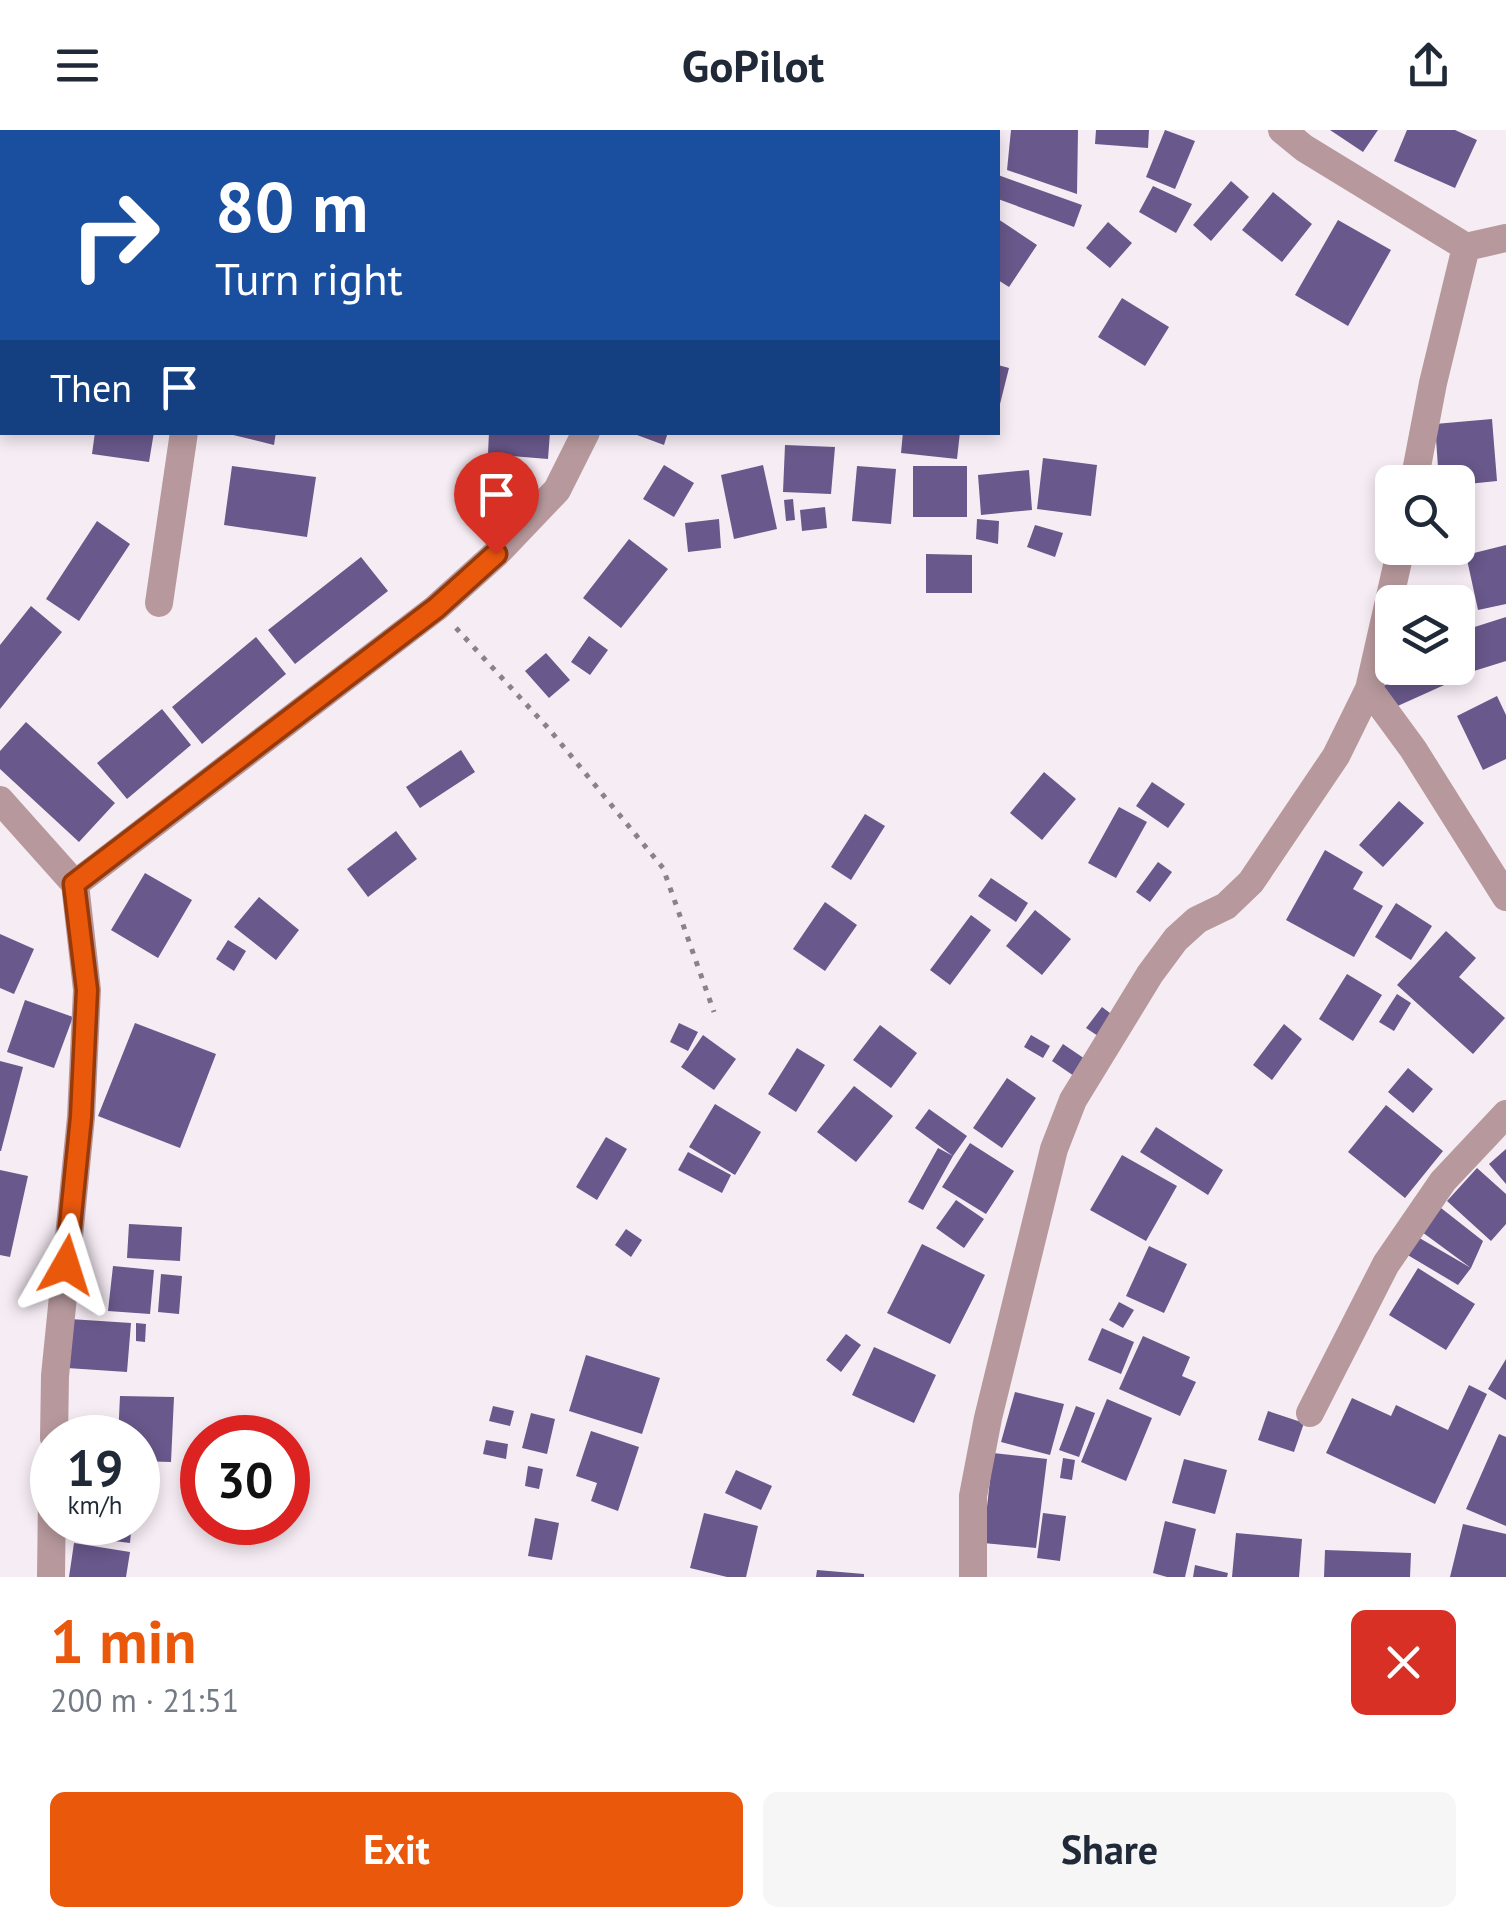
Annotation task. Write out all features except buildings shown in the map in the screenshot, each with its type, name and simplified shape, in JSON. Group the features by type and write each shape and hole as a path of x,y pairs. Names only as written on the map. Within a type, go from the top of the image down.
{"street":[{"path":"1282,130 1304,148 1466,248 1506,238"},
{"path":"1417,465 1466,248"},
{"path":"159,603 184,435"},
{"path":"74,884 436,608 496,554 557,490 584,435"},
{"path":"973,1577 973,1496 988,1418 1054,1149 1073,1100 1176,938 1197,920 1226,906 1251,882 1336,756 1368,689 1397,565"},
{"path":"1368,689 1413,749 1506,897"},
{"path":"0,800 74,884 87,990 81,1117 54,1415"},
{"path":"1310,1414 1386,1264 1443,1181 1506,1114"},
{"path":"51,1545 51,1577"}],"path":[{"path":"436,608 550,729 663,868 714,1012"}],"route":[{"path":"66,1265 81,1117 87,990 74,884 436,608 496,554"}]}
